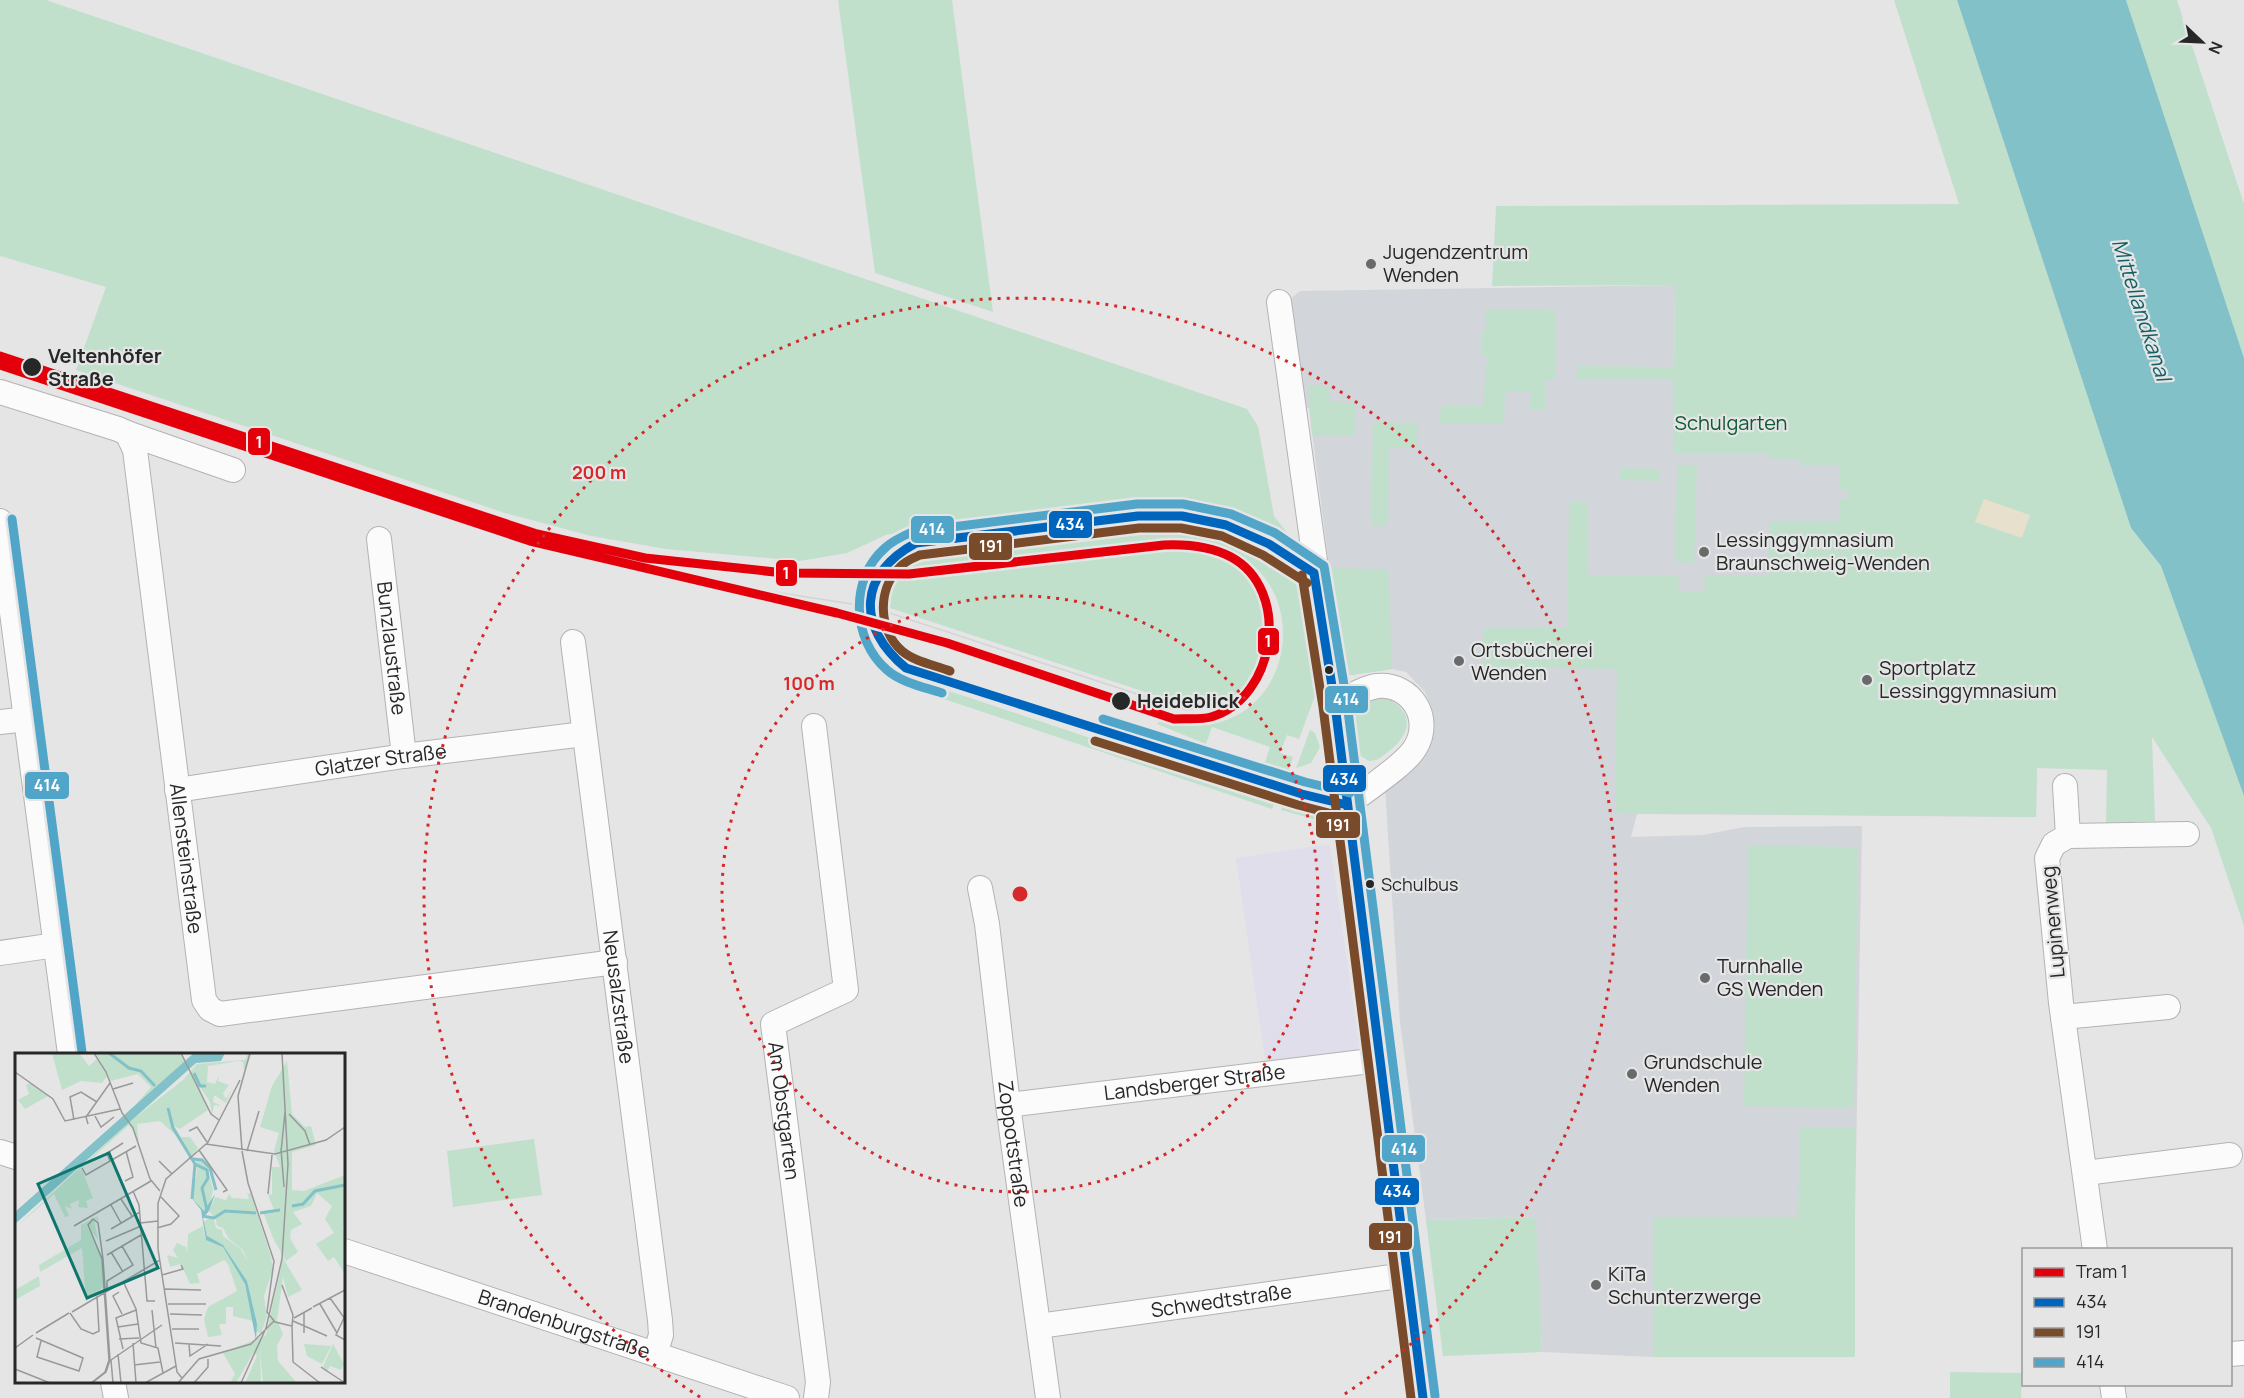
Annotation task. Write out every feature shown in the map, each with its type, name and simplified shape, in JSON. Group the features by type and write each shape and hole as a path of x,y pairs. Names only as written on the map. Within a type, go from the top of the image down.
{"street":[{"path":"1279,302 1335,705 1423,1398"},
{"path":"0,392 233,470"},
{"name":"Allensteinstraße","path":"127,433 135,450 204,1000 210,1009 220,1014 615,962"},
{"path":"0,521 70,1053"},
{"name":"Bunzlaustraße","path":"379,539 404,756"},
{"name":"Neusalzstraße","path":"573,642 660,1320 661,1335 655,1354"},
{"path":"1335,705 1371,687 1395,687 1407,693 1416,702 1422,723 1421,735 1408,756 1347,805"},
{"path":"0,722 27,718"},
{"name":"Am Obstgarten","path":"814,726 846,990 773,1024 818,1382 816,1398"},
{"name":"Glatzer Straße","path":"177,790 404,756 584,734"},
{"path":"2065,786 2068,836 2187,834"},
{"name":"Lupinenweg","path":"2068,836 2054,844 2047,858 2063,1017 2096,1248"},
{"name":"Zoppotstraße","path":"980,888 987,924 1008,1106 1048,1398"},
{"path":"0,953 56,945"},
{"path":"2063,1017 2168,1007"},
{"name":"Landsberger Straße","path":"1008,1106 1379,1060"},
{"path":"0,1152 15,1157"},
{"path":"2085,1173 2230,1155"},
{"name":"Brandenburgstraße","path":"345,1251 787,1398"},
{"name":"Schwedtstraße","path":"1039,1326 1406,1275"},
{"path":"113,1383 116,1398"}],"shaded area":[{"name":"Lessinggymnasium Braunschweig-Wenden","path":"1675,285 1674,367 2014,372 2092,769 2037,768 2036,817 1637,814 1631,837 1703,835 1744,827 1862,826 1855,1217 1653,1217 1653,1357 1542,1352 1535,1217 1426,1220 1400,1022 1385,788 1433,722 1431,706 1425,692 1406,672 1392,669 1352,675 1345,674 1342,668 1309,408 1301,408 1287,302 1300,291"},
{"path":"1330,844 1360,1052 1266,1066 1236,858"}],"green space":[{"path":"0,0 46,0 1247,409 1258,426 1274,516 1288,534 1286,541 1214,513 1154,501 930,526 886,535 847,553 800,561 666,549 591,536 505,513 76,370 106,287 0,256"},
{"path":"838,0 952,0 993,312 875,273"},
{"name":"Schulgarten","path":"1894,0 1957,0 2131,528 2161,566 2244,796 2244,926 2211,828 2152,737 2155,821 2106,823 2107,770 2037,768 2036,817 1618,813 1615,809 1617,669 1483,667 1483,627 1567,628 1569,502 1588,502 1588,575 1678,575 1679,592 1704,592 1705,575 1768,575 1769,522 1840,521 1840,499 1848,498 1848,489 1840,489 1840,466 1802,465 1802,460 1769,459 1768,453 1674,453 1673,379 1576,379 1578,366 1674,367 1675,285 1492,286 1496,206 1959,204"},
{"path":"2126,0 2177,0 2244,204 2244,358"},
{"path":"1486,309 1556,310 1555,379 1545,380 1545,410 1530,410 1531,392 1505,391 1504,423 1440,423 1441,406 1483,406 1487,356 1482,356 1482,332 1485,332"},
{"path":"1308,385 1330,386 1330,402 1356,403 1356,436 1312,436"},
{"path":"1373,422 1418,423 1418,448 1389,448 1388,526 1371,526"},
{"path":"1677,465 1697,465 1694,563 1675,562"},
{"path":"1620,468 1659,469 1659,481 1620,480"},
{"path":"1171,528 1223,534 1255,546 1285,564 1298,576 1315,696 1299,739 1287,735 1280,753 1293,757 1288,772 1264,765 1270,747 1212,727 1206,744 1157,724 1160,721 1209,725 1246,710 1271,682 1282,646 1280,609 1263,575 1230,550 1181,540 904,571 915,561 931,556"},
{"path":"1194,549 1230,564 1254,587 1266,616 1267,645 1258,672 1239,693 1211,704 1175,702 884,606 892,580 955,576 1165,550"},
{"path":"1330,568 1388,569 1392,669 1345,674"},
{"path":"937,687 1156,760 1199,766 1278,793 1272,809 935,696"},
{"path":"1380,696 1399,706 1407,719 1406,727 1398,743 1378,759 1369,761 1359,755 1353,715 1363,702"},
{"path":"1310,730 1315,733 1320,747 1311,763 1296,768"},
{"path":"1287,795 1335,817 1334,820 1327,823 1281,810"},
{"path":"1748,845 1858,847 1854,1108 1744,1106"},
{"path":"1800,1127 1855,1127 1855,1357 1653,1357 1653,1217 1798,1217"},
{"path":"534,1139 542,1195 453,1207 447,1151"},
{"path":"1536,1217 1542,1352 1443,1356 1426,1220"},
{"path":"1950,1372 2022,1373 2021,1398 1950,1398"}],"sand":[{"path":"1984,499 2030,515 2022,538 1975,522"}],"water":[{"name":"Mittellandkanal","path":"1957,0 2126,0 2244,358 2244,796 2161,566 2131,528"}],"tram line":[{"name":"1","path":"0,356 537,534 645,558 784,573 909,574 1164,545 1190,545 1207,548 1231,557 1250,573 1263,593 1269,617 1268,642 1262,667 1250,689 1233,706 1211,717 1174,719 947,643 837,613 530,541 0,365"},
{"path":"679,577 871,607 1186,710 1218,706 1247,691"}],"transit line":[{"name":"414","path":"942,693 906,681 887,670 875,657 861,626 859,609 861,592 865,576 873,561 894,541 912,532 1137,504 1183,504 1231,514 1275,533 1324,566 1347,703 1435,1396"},
{"name":"434","path":"1314,573 1269,544 1226,525 1182,516 1138,516 916,543 897,556 883,570 874,585 870,602 872,619 878,636 906,668 1302,794 1347,805"},
{"name":"414","path":"12,519 82,1052"},
{"name":"191","path":"950,671 907,655 894,642 885,621 884,598 892,576 904,563 920,555 1139,528 1181,528 1222,536 1263,555 1307,583"},
{"name":"434","path":"1314,573 1335,705 1423,1398"},
{"name":"191","path":"1302,575 1323,707 1411,1398"},
{"name":"414","path":"1103,719 1305,782 1350,793"},
{"name":"191","path":"1095,741 1298,805 1344,817"}],"place":[{"name":"Jugendzentrum Wenden","path":"1371,264"},
{"name":"Veltenhöfer Straße","path":"32,367"},
{"name":"Lessinggymnasium Braunschweig-Wenden","path":"1704,552"},
{"name":"Ortsbücherei Wenden","path":"1459,661"},
{"name":"Sportplatz Lessinggymnasium","path":"1867,680"},
{"name":"Heideblick","path":"1121,701"},
{"name":"Schulbus","path":"1370,884"},
{"name":"Turnhalle GS Wenden","path":"1705,978"},
{"name":"Grundschule Wenden","path":"1632,1074"},
{"name":"KiTa Schunterzwerge","path":"1596,1285"}]}
